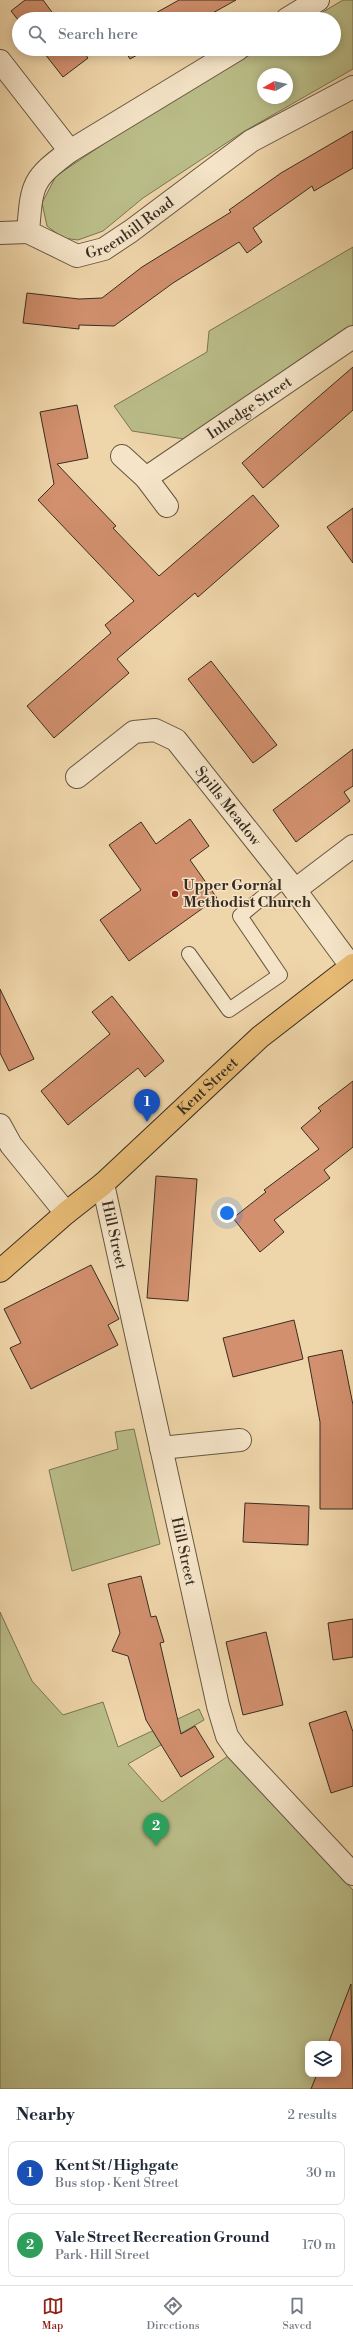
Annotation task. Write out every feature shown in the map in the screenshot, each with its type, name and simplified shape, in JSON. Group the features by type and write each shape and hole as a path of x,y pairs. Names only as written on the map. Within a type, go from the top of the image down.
{"main road":[{"name":"Kent Street","path":"0,1271 66,1213 103,1184 260,1037 352,966"}],"street":[{"path":"298,12 318,0"},
{"path":"0,233 28,232 31,195 39,176 70,151 226,56"},
{"path":"0,61 70,151"},
{"name":"Greenhill Road","path":"28,232 77,256 104,249 131,231 251,141 353,87"},
{"name":"Inhedge Street","path":"146,478 353,337"},
{"path":"122,456 146,478 167,506"},
{"name":"Spills Meadow","path":"77,777 134,732 154,730 176,740 291,884 352,966"},
{"path":"291,884 353,846"},
{"path":"0,1125 11,1145 66,1213"},
{"name":"Hill Street","path":"103,1184 218,1706 228,1736 236,1749 353,1874"},
{"path":"161,1448 240,1440"}],"lane":[{"path":"189,954 229,1010 280,975 240,916 291,884"}],"green space":[{"path":"343,0 353,0 353,69 293,103 293,68 257,68 257,104 292,104 243,132 143,198 103,231 78,240 63,238 47,226 42,203 56,176 130,126 248,56 341,56 341,12 323,12"},
{"path":"353,247 353,327 184,439 132,431 114,406 207,352 209,331"},
{"path":"134,1429 160,1544 72,1571 49,1470 118,1449 115,1432"},
{"path":"0,1612 32,1681 63,1715 103,1702 118,1747 199,1709 204,1720 128,1764 162,1802 228,1756 353,1890 353,2089 0,2089"}],"building":[{"path":"25,0 43,0 52,12 12,12 11,11"},
{"path":"179,0 236,0 215,12 158,12"},
{"path":"46,56 86,56 88,58 63,77"},
{"path":"128,56 135,56 130,59"},
{"path":"353,131 353,168 314,191 312,186 253,228 262,242 247,253 239,242 173,283 114,326 79,325 79,329 23,323 27,293 79,299 102,298 142,267 231,212 229,210 281,173"},
{"path":"353,367 353,410 263,488 242,463"},
{"path":"77,405 88,458 57,464 116,526 113,528 159,576 253,495 279,526 198,597 195,593 117,659 129,673 54,738 27,706 111,633 105,625 134,601 38,500 54,484 40,412"},
{"path":"353,508 353,563 327,527"},
{"path":"211,661 277,745 253,763 188,679"},
{"path":"353,749 353,786 344,792 350,801 296,842 273,810"},
{"name":"Upper Gornal Methodist Church","path":"190,819 209,846 190,860 217,898 129,961 100,920 141,890 109,845 141,822 156,844"},
{"path":"0,989 34,1059 9,1071 0,1053"},
{"path":"112,996 164,1061 145,1077 138,1068 68,1125 41,1091 110,1034 92,1012"},
{"path":"353,1081 353,1147 324,1170 330,1178 274,1220 284,1232 260,1252 233,1218 266,1192 264,1190 319,1149 301,1128 321,1111 318,1108"},
{"path":"156,1176 197,1179 188,1301 147,1298"},
{"path":"91,1265 119,1319 108,1325 118,1345 31,1389 10,1348 21,1343 4,1309"},
{"path":"294,1320 303,1359 233,1377 223,1338"},
{"path":"342,1350 353,1405 353,1509 320,1509 320,1422 308,1357"},
{"path":"245,1503 309,1506 308,1545 243,1542"},
{"path":"141,1576 151,1617 156,1616 164,1642 160,1643 181,1734 195,1726 214,1757 181,1777 146,1720 128,1656 112,1651 120,1633 108,1584"},
{"path":"353,1619 353,1657 333,1660 328,1623"},
{"path":"266,1632 283,1705 243,1715 226,1642"},
{"path":"346,1711 353,1732 353,1786 331,1793 309,1723"},
{"path":"351,1984 353,2089 311,2089 316,2077 341,2077 341,2041 329,2041"}],"place":[{"name":"Upper Gornal Methodist Church","path":"175,894"},
{"name":"Kent St / Highgate","path":"147,1122"},
{"name":"Vale Street Recreation Ground","path":"156,1846"}]}
